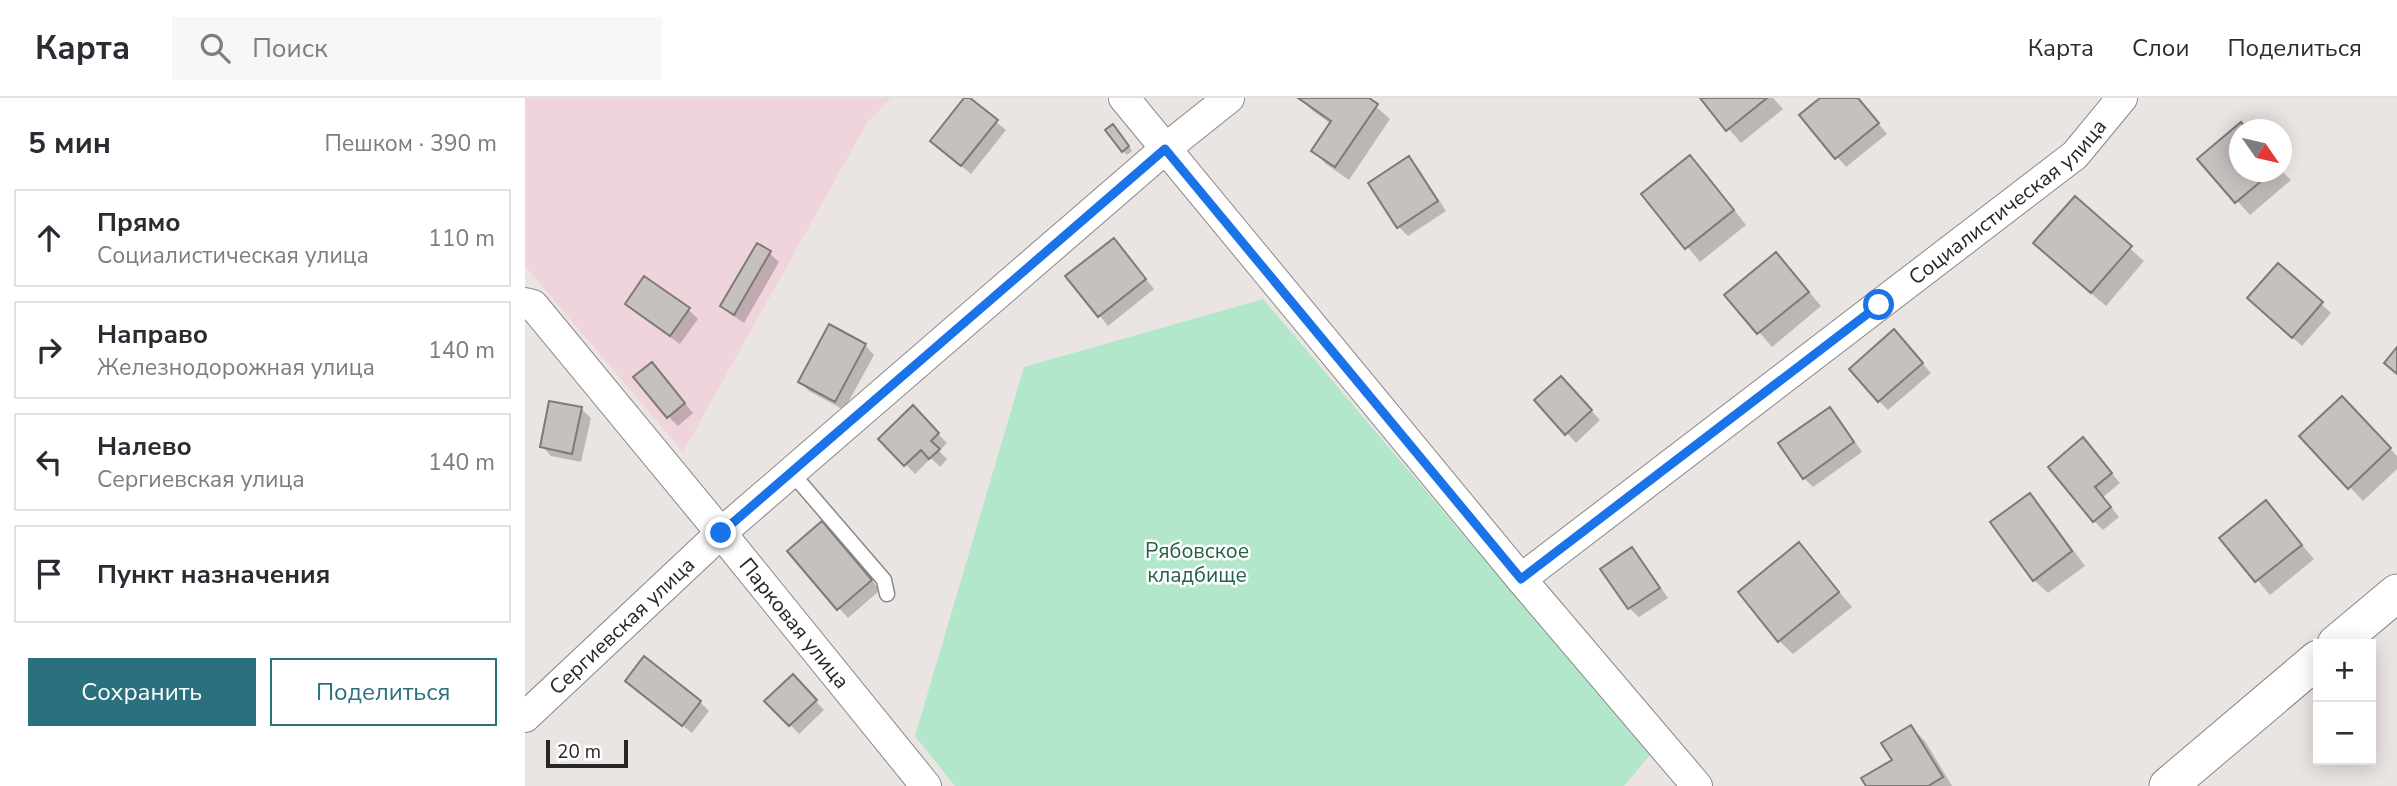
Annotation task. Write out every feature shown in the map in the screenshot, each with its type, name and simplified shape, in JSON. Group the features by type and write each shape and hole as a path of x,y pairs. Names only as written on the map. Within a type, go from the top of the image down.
{"street":[{"path":"1124,98 1521,579 1697,786"},
{"name":"Сергиевская улица","path":"525,716 721,533 1165,149 1229,98"},
{"name":"Социалистическая улица","path":"1521,579 2075,155 2122,98"},
{"name":"Парковая улица","path":"525,303 533,305 926,786"},
{"path":"2342,639 2397,593"},
{"path":"2168,786 2313,663"}],"lane":[{"path":"792,472 884,580 887,594"}],"shaded area":[{"path":"525,98 891,98 867,123 683,452 525,266"}],"green space":[{"name":"Рябовское кладбище","path":"1263,299 1650,755 1624,786 955,786 915,736 1024,367"}],"building":[{"path":"964,98 970,98 998,120 961,166 930,141"},
{"path":"1298,98 1369,98 1378,104 1335,167 1311,151 1331,121"},
{"path":"1700,98 1767,98 1726,131"},
{"path":"1820,98 1858,98 1879,123 1835,159 1799,115"},
{"path":"1113,124 1129,146 1122,152 1105,130"},
{"path":"2229,132 2229,182 2260,182 2235,203 2197,159"},
{"path":"1690,155 1734,210 1685,249 1641,194"},
{"path":"1409,156 1438,201 1397,228 1368,183"},
{"path":"2075,196 2132,246 2091,293 2033,243"},
{"path":"1114,238 1146,279 1098,317 1065,276"},
{"path":"757,243 771,251 734,315 720,306"},
{"path":"1776,252 1809,292 1757,334 1724,295"},
{"path":"2278,263 2323,302 2292,338 2247,298"},
{"path":"644,276 690,308 670,336 625,304"},
{"path":"829,324 866,344 835,402 798,382"},
{"path":"1894,329 1923,363 1878,402 1849,369"},
{"path":"2397,347 2397,374 2384,363"},
{"path":"652,362 685,403 667,418 633,377"},
{"path":"1561,376 1592,410 1565,435 1534,400"},
{"path":"2342,396 2391,448 2348,489 2299,436"},
{"path":"549,401 582,407 572,454 540,447"},
{"path":"913,405 939,433 931,441 940,449 929,459 921,450 904,466 878,439"},
{"path":"1830,407 1854,442 1803,479 1778,443"},
{"path":"2083,437 2112,473 2095,487 2111,507 2093,522 2048,467"},
{"path":"2030,493 2072,551 2033,581 1990,522"},
{"path":"2266,500 2302,545 2255,582 2219,538"},
{"path":"822,521 872,580 837,610 787,551"},
{"path":"1799,542 1839,592 1778,642 1738,592"},
{"path":"1632,547 1660,588 1628,609 1600,569"},
{"path":"644,656 701,701 682,726 625,681"},
{"path":"793,674 817,700 789,726 764,701"},
{"path":"1911,725 1943,777 1928,786 1866,786 1861,778 1892,760 1881,743"}],"route":[{"path":"721,533 1165,149 1521,579 1879,305"}]}
